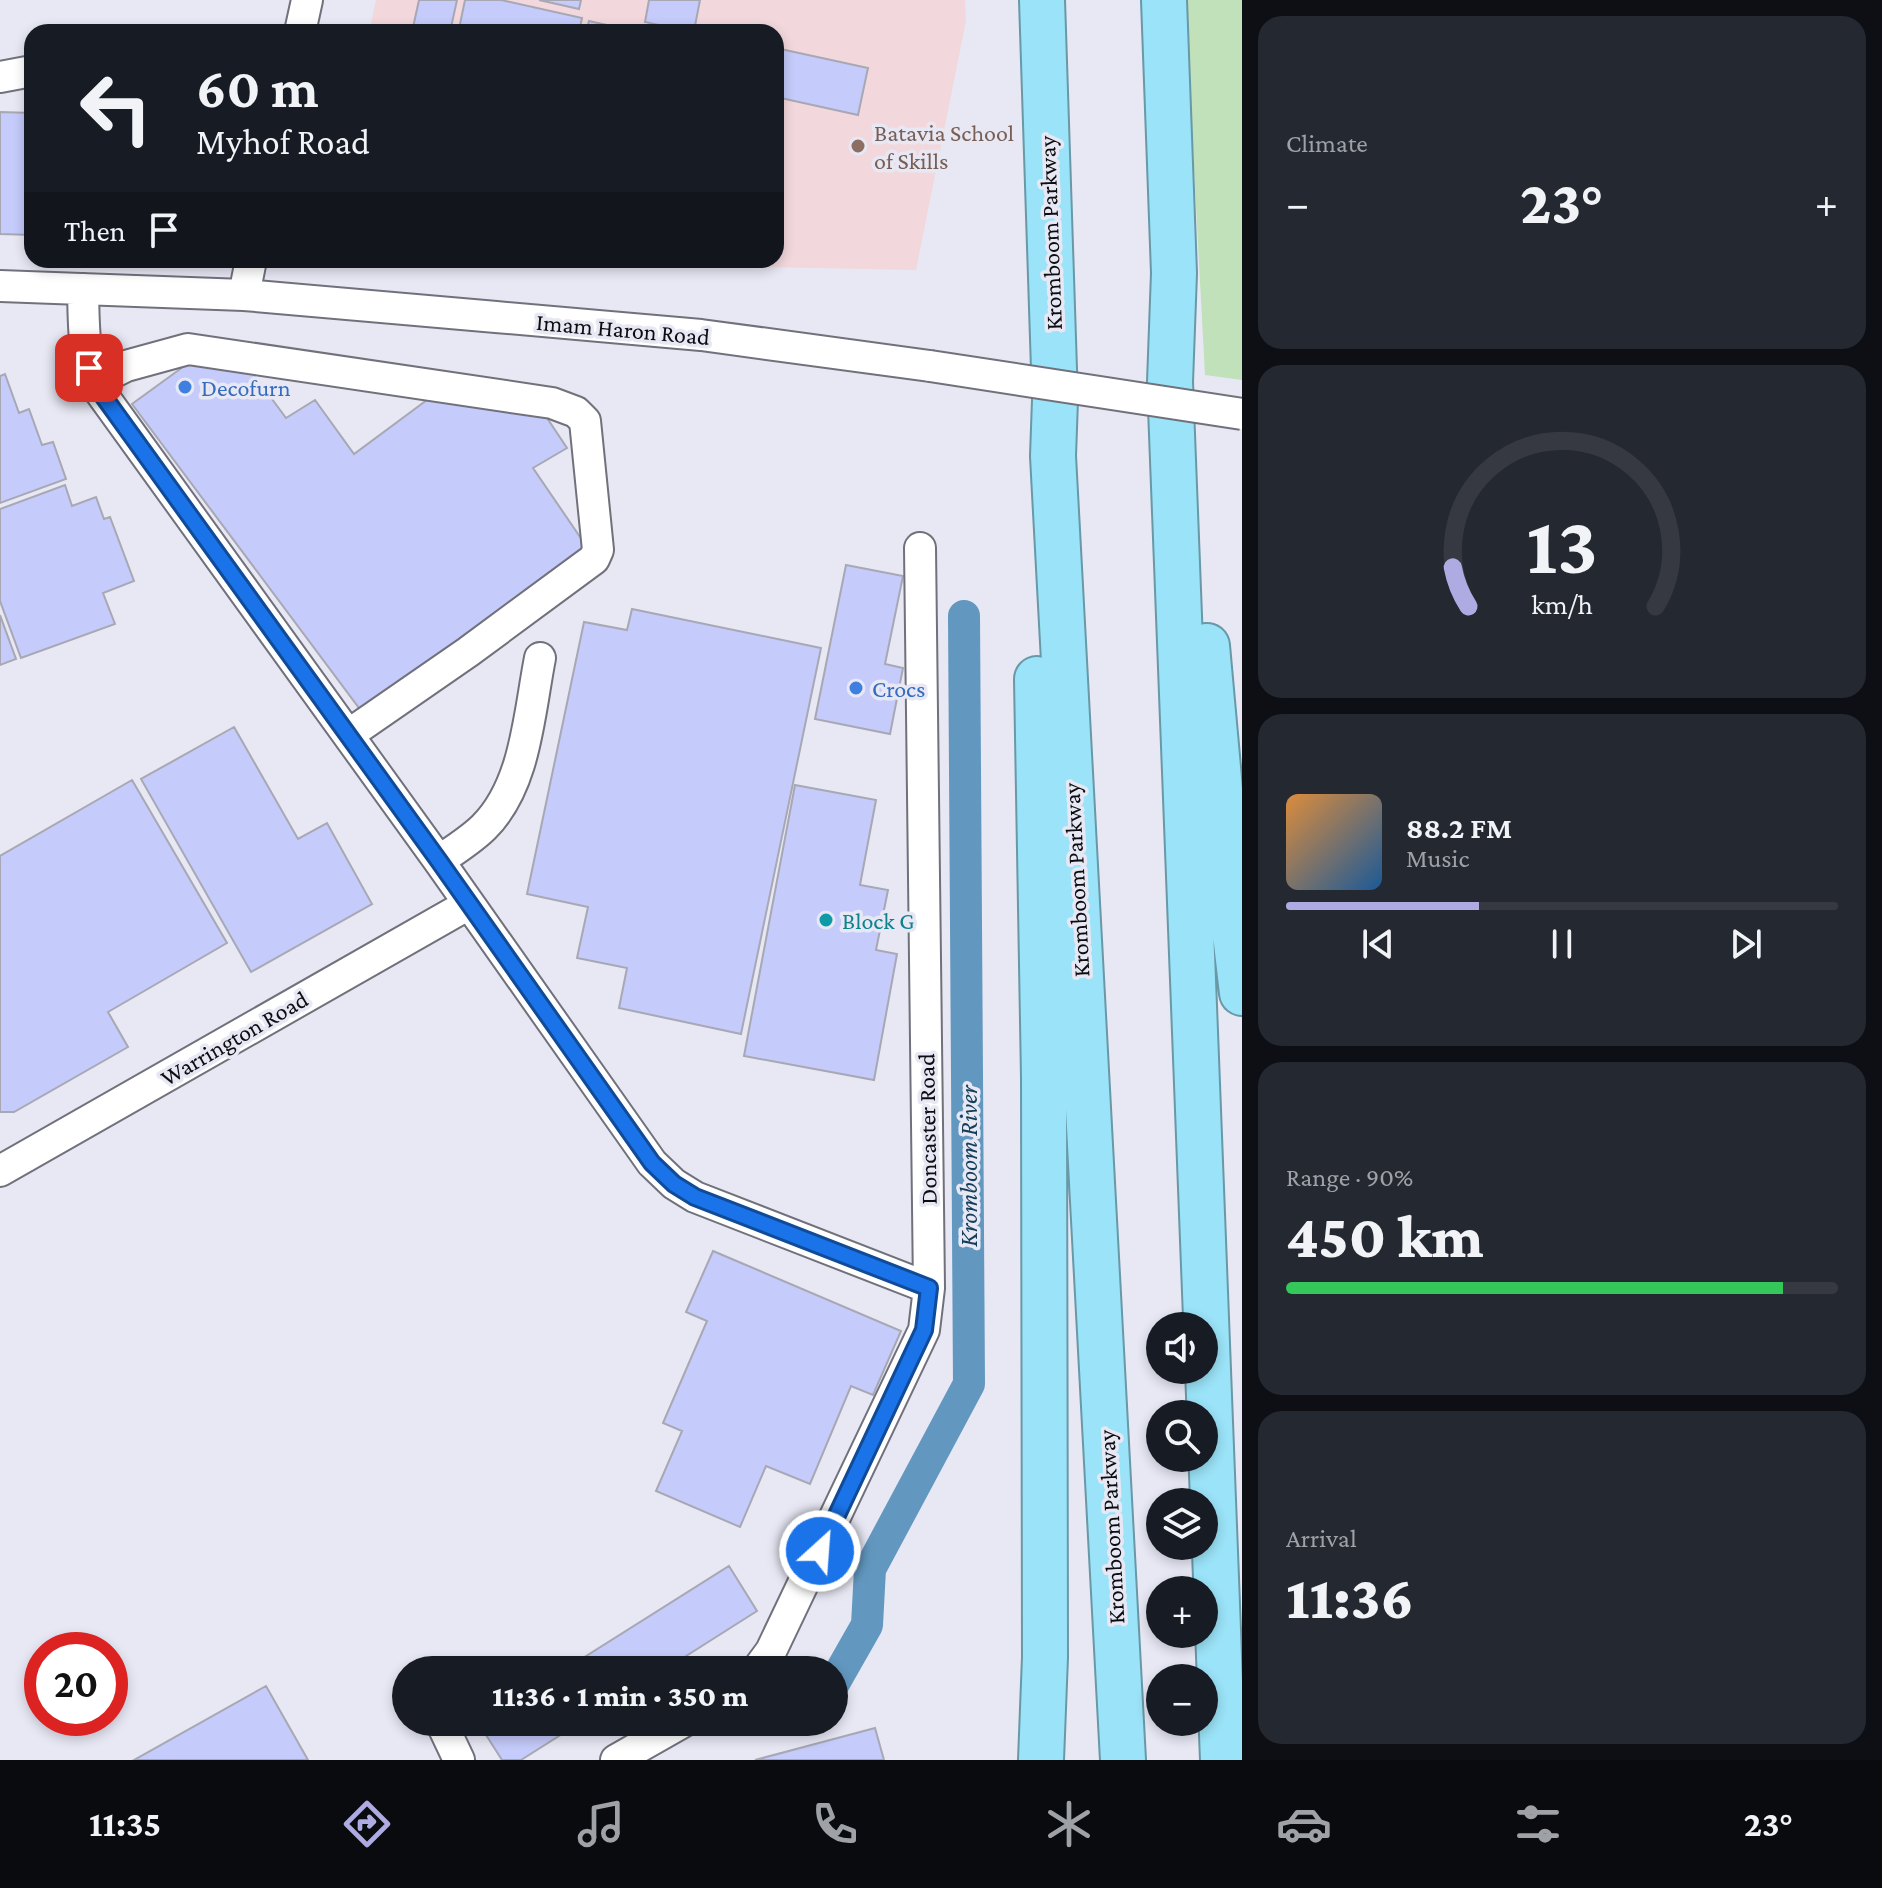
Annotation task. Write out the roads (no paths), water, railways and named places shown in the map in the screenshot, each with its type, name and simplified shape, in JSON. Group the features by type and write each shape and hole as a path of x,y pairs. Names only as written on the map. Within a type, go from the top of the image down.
{"highway":[{"name":"Kromboom Parkway","path":"1042,0 1055,400 1053,456 1123,1760"},
{"path":"1164,0 1174,273 1227,867 1242,993"},
{"path":"1174,273 1170,382 1223,1760"},
{"path":"1041,1760 1045,1657 1044,1094 1036,708 1039,589 1053,456"}],"street":[{"path":"302,24 307,0"},
{"path":"0,77 24,72"},
{"path":"244,295 249,268"},
{"name":"Imam Haron Road","path":"0,286 244,295 688,334 930,366 1242,414"},
{"path":"83,289 84,344 94,382 652,1163 674,1184 695,1197 929,1288"},
{"path":"94,382 126,366 188,349 552,403 576,412 585,421 598,550 594,559 348,735"},
{"name":"Doncaster Road","path":"767,1656 924,1330 929,1288 920,548"},
{"path":"439,861 482,829 508,795 519,763 540,658"},
{"name":"Warrington Road","path":"0,1171 469,904"},
{"path":"448,1736 459,1760"},
{"path":"616,1760 658,1736"}],"waterway":[{"name":"Kromboom River","path":"848,1658 867,1625 870,1569 969,1384 964,616"}],"place":[{"name":"Batavia School of Skills","path":"858,146"},
{"name":"Decofurn","path":"185,387"},
{"name":"Crocs","path":"856,688"},
{"name":"Block G","path":"826,920"}]}
